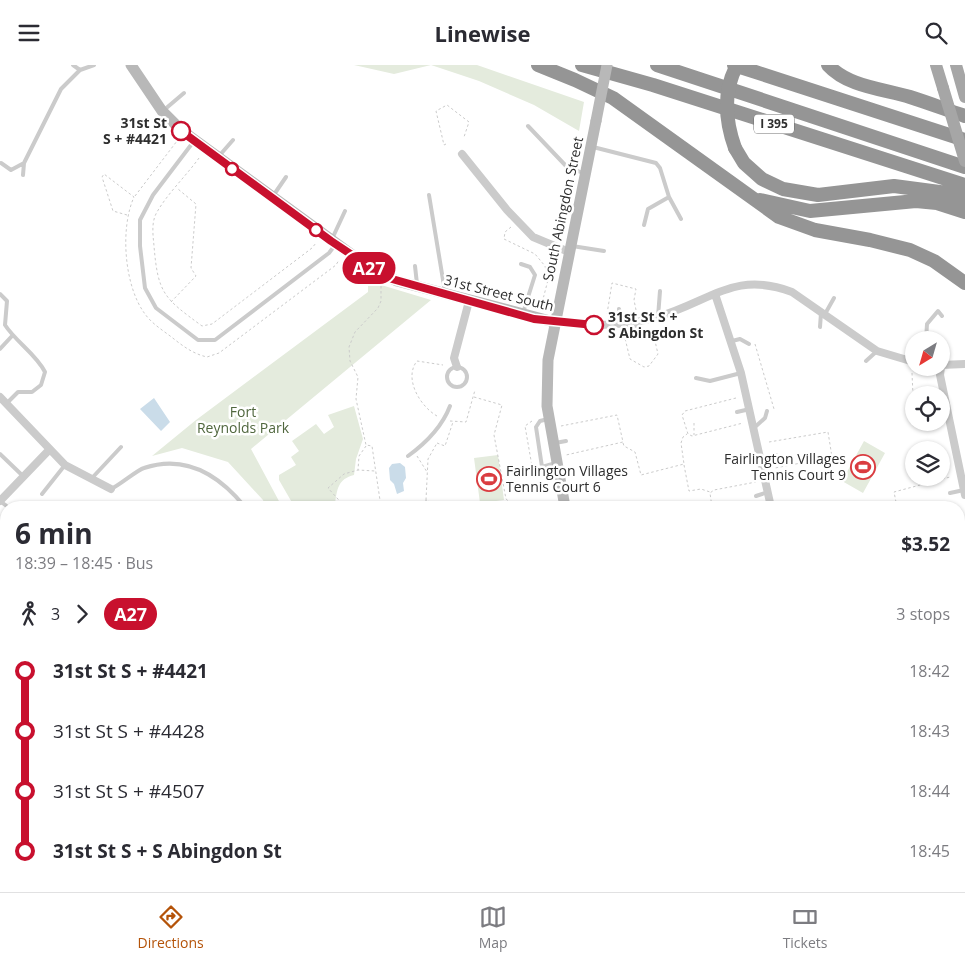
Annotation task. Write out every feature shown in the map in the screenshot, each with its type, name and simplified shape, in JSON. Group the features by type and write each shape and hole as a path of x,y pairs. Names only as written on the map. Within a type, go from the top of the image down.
{"highway":[{"path":"538,65 575,79 613,98 779,217 815,230 870,239 910,250 934,261 965,283"},
{"name":"I 395","path":"582,65 653,85 965,185"},
{"path":"657,65 965,167"},
{"path":"965,141 736,65 726,96 728,129 735,148 744,163 762,179 783,189 818,195 894,186 947,193 965,199"},
{"path":"828,65 835,72 860,83 965,116"},
{"path":"885,114 965,133"},
{"path":"745,194 787,207 810,211 916,201 937,203 965,212"}],"main road":[{"path":"936,65 965,161"},
{"path":"956,65 964,95"}],"street":[{"name":"31st Street South","path":"131,65 162,111 181,131 333,242 385,277 522,315 554,322 581,325 635,322 658,317 735,285 758,283 777,286 792,292 823,312 877,351 905,360"},
{"name":"South Abingdon Street","path":"564,501 546,406 548,361 554,322 607,65"},
{"path":"462,154 507,210 533,237 570,249"},
{"path":"715,294 732,341 755,427 770,501"},
{"path":"457,367 454,358 468,301"},
{"path":"950,365 965,364"},
{"path":"0,397 49,451 65,465 90,480 111,489"},
{"path":"950,429 964,480 964,493"},
{"path":"0,501 49,451"}],"lane":[{"path":"74,65 80,70"},
{"path":"23,175 24,163 61,89 80,70 94,65"},
{"path":"162,111 184,93"},
{"path":"528,126 567,167 585,174"},
{"path":"218,158 233,140"},
{"path":"194,141 153,195 140,220 140,246 145,288 156,308 198,340 215,340 329,253 345,211"},
{"path":"591,146 656,163 660,168 669,197 681,219"},
{"path":"1,163 11,170 24,163"},
{"path":"271,197 286,177"},
{"path":"429,195 446,295"},
{"path":"644,225 648,209 669,197"},
{"path":"570,249 604,251"},
{"path":"521,264 530,267 535,275 522,315"},
{"path":"415,266 417,287"},
{"path":"658,317 660,291"},
{"path":"0,294 7,301 5,325 12,336 40,363 44,373 40,385 32,392 18,392 6,403"},
{"path":"820,327 819,320 834,298"},
{"path":"619,309 622,323"},
{"path":"927,331 928,323 938,311 942,316"},
{"path":"923,321 928,323"},
{"path":"635,322 638,333"},
{"path":"0,349 12,336"},
{"path":"732,341 740,339 749,344"},
{"path":"866,361 877,351"},
{"path":"457,367 465,370 468,376 464,385 458,387 451,385 448,379 450,370 457,367"},
{"path":"696,379 710,381 740,373"},
{"path":"408,456 427,439 444,419 450,406"},
{"path":"737,412 750,409"},
{"path":"755,427 765,418 767,411"},
{"path":"549,419 540,421 536,427 542,467 556,463"},
{"path":"553,443 566,441"},
{"path":"90,480 121,447"},
{"path":"0,454 24,477"},
{"path":"762,459 776,455"},
{"path":"111,489 126,482 142,469 178,463 202,469 238,501"},
{"path":"42,495 65,465"},
{"path":"756,496 768,492"},
{"path":"950,493 964,493"}],"path":[{"path":"446,144 444,145 436,111 447,105 469,122 464,137"},
{"path":"177,141 134,197 127,215 126,235 130,281 142,310 152,322 185,347 207,357 219,353 336,265 339,260"},
{"path":"199,158 156,213 152,229 157,278 160,287 171,302 202,326 208,326 312,248 316,243"},
{"path":"127,215 113,211 102,177 104,174 134,197"},
{"path":"171,302 196,277 191,269 196,204 176,188"},
{"path":"525,250 530,242"},
{"path":"547,271 550,270 552,259 555,257"},
{"path":"607,314 612,283 636,289 634,300 636,310"},
{"path":"358,470 359,455 366,445 356,399 358,377 350,361 349,347 355,331 378,308 381,301 381,285"},
{"path":"624,334 630,359 644,367 649,366 658,354 652,327"},
{"path":"752,340 756,345 773,413"},
{"path":"443,365 417,361 414,365 413,380 422,403 434,415 453,421 466,421 475,390"},
{"path":"473,397 502,405 494,441 498,449 506,499 508,501"},
{"path":"688,434 682,415 685,411 736,398"},
{"path":"561,426 617,415 624,446 635,452 641,475 684,465"},
{"path":"537,417 525,426 533,472 540,472"},
{"path":"427,439 445,446 453,421"},
{"path":"694,423 694,435"},
{"path":"743,423 694,435 688,434 683,437 680,443 689,491 701,489 710,492 756,482"},
{"path":"770,442 828,432 832,457 775,468"},
{"path":"566,455 623,442"},
{"path":"426,500 428,459 437,443"},
{"path":"366,445 372,446 381,501"},
{"path":"414,451 428,472"},
{"path":"340,501 328,488 344,474 358,470 376,471"},
{"path":"896,501 894,492 916,486"},
{"path":"710,492 711,501"},
{"path":"594,892 600,892"}],"green space":[{"path":"354,65 431,65 394,74"},
{"path":"431,65 477,65 584,102 579,131 534,105 479,81"},
{"name":"Fort Reynolds Park","path":"368,281 431,300 251,449 279,501 263,501 228,462 182,448 152,456 196,420 368,292"},
{"path":"354,406 363,439 356,459 354,475 341,482 336,501 291,501 279,480 279,475 296,465 291,457 299,451 292,441 316,424 324,434 334,427 328,415"},
{"name":"Fairlington Villages Tennis Court 9","path":"864,441 885,453 863,493 842,481"},
{"name":"Fairlington Villages Tennis Court 6","path":"498,455 504,500 480,501 474,458"}],"water":[{"path":"154,398 170,422 161,431 140,409"},
{"path":"400,463 405,467 406,478 403,483 404,491 397,494 394,484 390,480 389,468 392,464"}],"bus line":[{"name":"A27","path":"181,131 331,241 385,277 534,319 594,325"}],"place":[{"name":"31st St S + #4421","path":"181,131"},
{"name":"31st St S + S Abingdon St","path":"594,325"},
{"name":"Fairlington Villages Tennis Court 9","path":"863,467"},
{"name":"Fairlington Villages Tennis Court 6","path":"489,479"}]}
